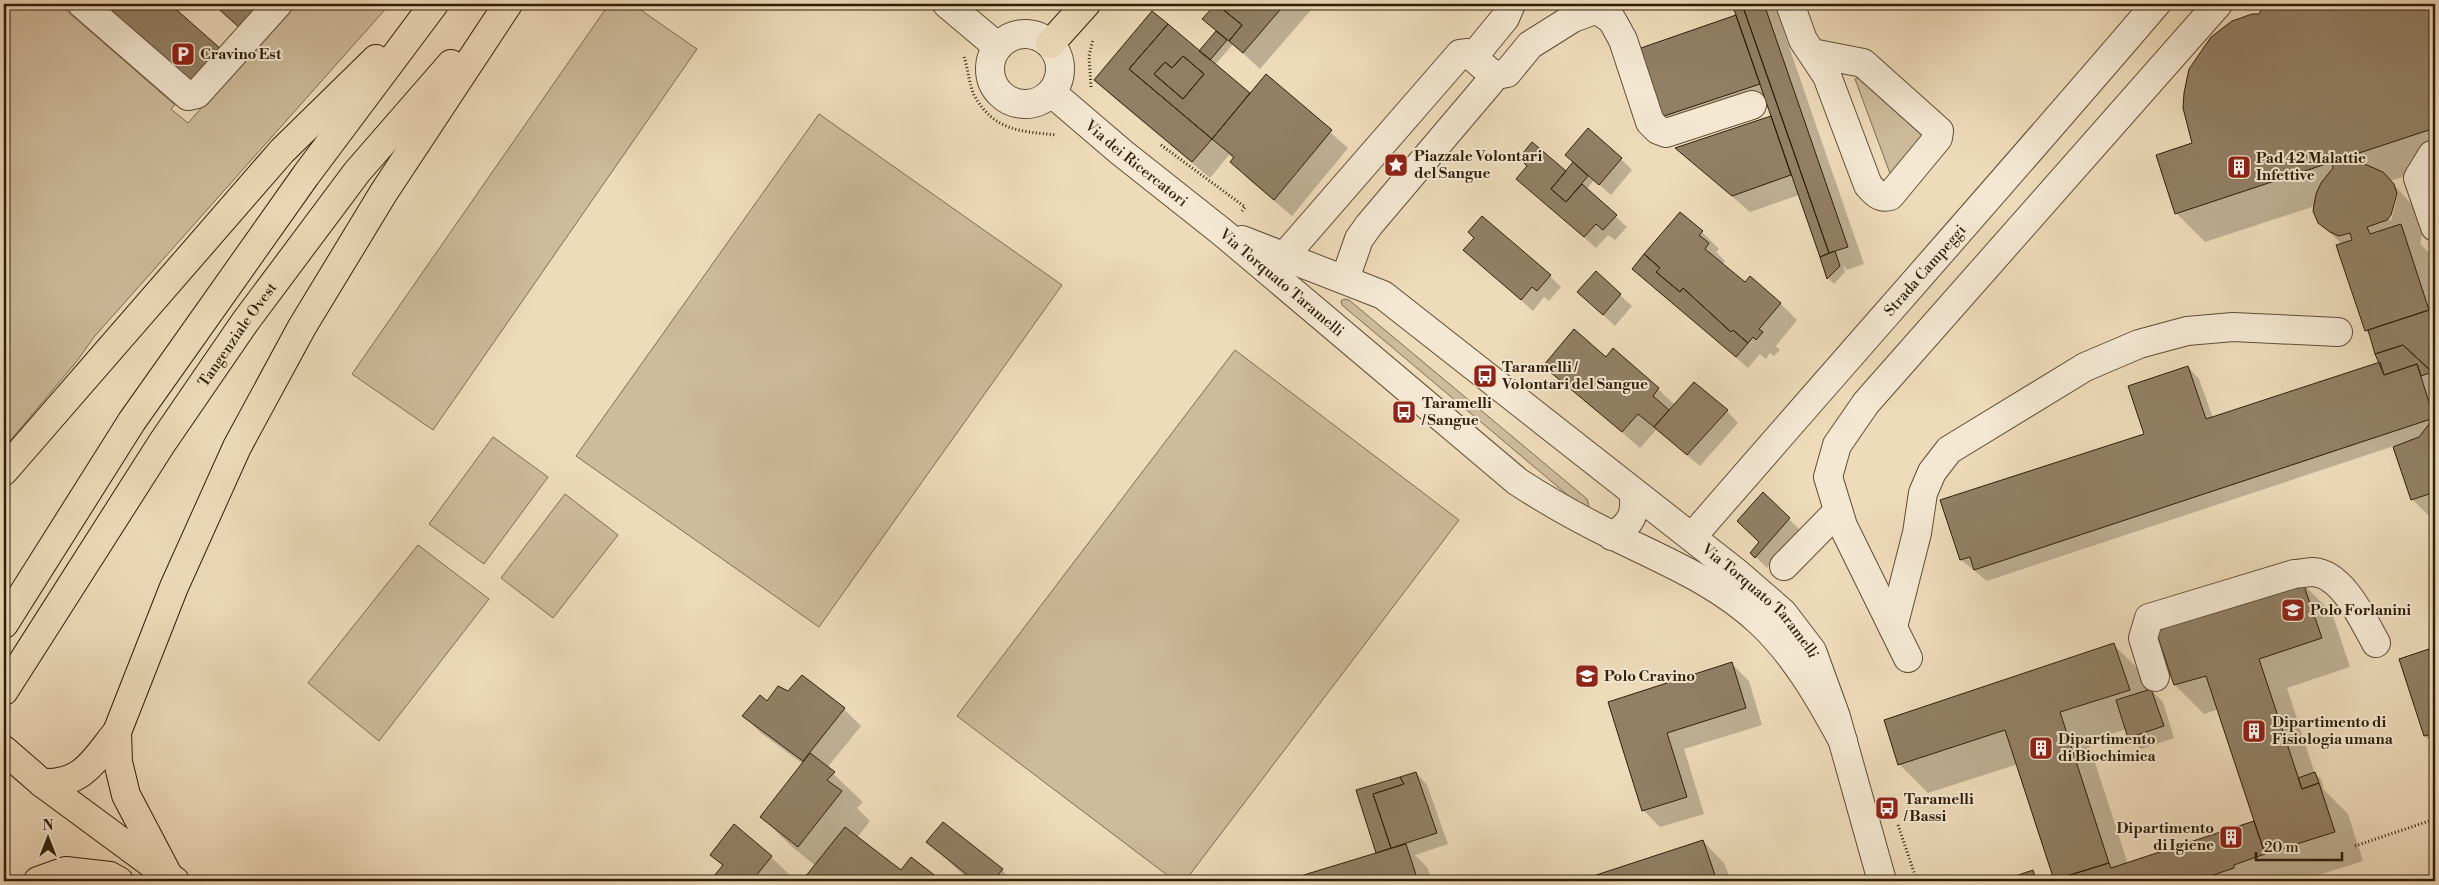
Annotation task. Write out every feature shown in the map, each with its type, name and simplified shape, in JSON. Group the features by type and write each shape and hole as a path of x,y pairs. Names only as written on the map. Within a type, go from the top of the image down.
{"main road":[{"path":"4,471 282,151 433,4"},
{"path":"4,624 138,412 306,175 433,4"},
{"name":"Tangenziale Ovest","path":"4,691 157,451 245,322 357,172 504,4"},
{"path":"42,783 67,782 80,774 91,765 117,732 174,587 237,446 302,328 384,192 508,4"},
{"path":"1050,44 1086,4"},
{"path":"117,732 118,762 126,795 172,879"},
{"path":"4,750 42,783 172,879"},
{"path":"38,881 66,871 110,876 119,881"}],"street":[{"path":"82,4 188,96 197,94 278,4"},
{"path":"948,4 998,47"},
{"path":"1482,67 1511,4"},
{"path":"1790,4 1803,40 1827,76 1868,185 1877,195 1890,196 1938,138 1939,131 1863,63 1812,53"},
{"name":"Strada Campeggi","path":"1692,537 1759,458 2012,172 2156,4"},
{"path":"1908,658 1843,526 1838,511 1828,477 1837,445 1866,403 1921,344 2218,4"},
{"path":"1482,67 1507,72 1530,45 1543,36 1573,18 1604,6 1624,40 1650,122 1658,130 1666,133 1752,105"},
{"path":"1029,34 1040,37 1050,44 1057,52 1060,74 1058,84 1052,93 1043,100 1033,104 1011,102 1002,96 991,78 990,67 998,47 1006,39 1017,35 1029,34"},
{"path":"1277,265 1460,54 1468,53 1482,67 1491,81 1369,225 1359,240 1345,279"},
{"name":"Via dei Ricercatori","path":"1052,93 1121,152 1222,232"},
{"path":"2435,154 2432,155 2418,178 2435,227"},
{"name":"Via Torquato Taramelli","path":"1222,232 1277,265 1518,482 1545,500 1612,536 1695,576 1740,605 1783,646 1806,678 1843,741"},
{"name":"Via Torquato Taramelli","path":"1277,265 1345,279 1383,295 1692,537 1784,612 1802,634 1812,651 1843,741 1882,881"},
{"path":"1893,627 1917,533 1923,493 1932,472 1949,450 2085,367 2138,344 2187,331 2233,328 2338,332"},
{"path":"1612,536 1624,529 1632,518 1635,505 1633,492"},
{"path":"1784,566 1838,511"},
{"path":"2155,677 2143,638 2149,618 2294,574 2315,572 2334,580 2354,604 2376,643"}],"path":[{"path":"1095,31 1089,56 1089,70 1090,87 1098,93"},
{"path":"963,52 974,94 996,122 1022,132 1060,135"},
{"path":"1157,142 1245,207"},
{"path":"2355,846 2435,819"}],"shaded area":[{"path":"4,4 59,4 175,105 171,109 188,123 294,4 390,4 94,337 77,361 4,448"},
{"path":"609,4 632,4 697,49 433,430 352,374"},
{"path":"1858,78 1925,138 1891,176 1855,79"},
{"path":"819,114 1062,285 819,627 576,456"},
{"path":"1344,299 1349,300 1587,499 1589,506 1583,508 1342,305 1341,301"},
{"path":"1235,350 1459,520 1185,881 1175,881 957,716"},
{"path":"493,437 548,477 484,564 429,524"},
{"path":"565,494 618,535 553,618 501,578"},
{"path":"418,545 489,599 379,741 308,683"}],"building":[{"path":"95,4 170,4 222,50 189,87"},
{"path":"213,4 264,4 241,29"},
{"path":"1216,4 1242,25 1229,41 1202,19"},
{"path":"1221,4 1285,4 1243,53 1229,41 1242,25 1219,6"},
{"path":"1732,4 1742,4 1829,253 1820,257"},
{"path":"1742,4 1764,4 1848,247 1829,253"},
{"name":"Pad 42 Malattie Infettive","path":"2264,4 2424,4 2435,14 2435,128 2350,156 2352,162 2367,165 2383,172 2394,184 2397,194 2391,215 2387,220 2367,227 2370,234 2401,224 2429,310 2365,331 2336,245 2352,240 2350,233 2339,236 2330,232 2318,223 2313,211 2316,194 2321,183 2333,168 2332,162 2175,214 2156,155 2192,143 2183,108 2189,69 2211,37 2232,21 2252,14 2259,14"},
{"path":"1152,11 1168,24 1129,69 1212,139 1192,162 1094,80"},
{"path":"1736,15 1760,84 1661,117 1638,49"},
{"path":"1168,24 1250,93 1212,139 1129,69","holes":["1183,56 1204,74 1183,99 1154,74 1165,62 1172,68"]},
{"path":"1216,31 1227,40 1210,60 1199,51"},
{"path":"1183,56 1204,74 1183,99 1154,74 1165,62 1172,68"},
{"path":"1266,74 1332,130 1274,200 1230,162 1234,157 1212,139"},
{"path":"1771,116 1791,175 1732,196 1675,148"},
{"path":"1588,128 1622,158 1599,185 1565,155"},
{"path":"1532,142 1566,171 1551,189 1566,202 1582,184 1617,215 1603,230 1596,224 1584,237 1516,179 1527,166 1519,158"},
{"path":"1573,162 1588,176 1566,202 1551,189"},
{"path":"1680,212 1703,231 1699,235 1709,243 1705,249 1745,282 1750,276 1781,303 1759,329 1763,332 1756,340 1753,337 1748,343 1733,330 1731,332 1683,288 1680,292 1656,272 1660,268 1644,254"},
{"path":"1482,216 1551,275 1537,291 1532,287 1521,300 1463,250 1474,238 1468,232"},
{"path":"1835,251 1840,266 1827,279 1820,257"},
{"path":"1644,254 1660,268 1656,272 1680,292 1683,288 1731,332 1733,330 1748,343 1736,357 1632,269"},
{"path":"1596,271 1621,294 1603,315 1577,292"},
{"path":"2429,310 2435,329 2435,383 2432,372 2403,345 2375,354 2368,330"},
{"path":"1574,329 1606,357 1613,348 1659,388 1653,396 1669,410 1654,427 1638,414 1622,432 1543,366"},
{"path":"2403,345 2432,372 2421,376 2417,364 2384,375 2375,354"},
{"path":"2380,362 2384,375 2417,364 2434,418 1974,570 1970,557 1960,560 1940,500 2144,434 2128,386 2188,366 2206,419"},
{"path":"1694,382 1728,410 1687,455 1654,427"},
{"path":"2435,403 2435,492 2411,500 2393,447 2419,437 2434,418 2430,405"},
{"path":"1763,492 1790,518 1755,558 1750,553 1759,542 1737,521"},
{"name":"Dipartimento di Fisiologia umana","path":"2303,583 2322,638 2259,659 2302,789 2319,783 2335,832 2265,854 2206,676 2174,685 2156,631"},
{"name":"Dipartimento di Biochimica","path":"2114,643 2130,690 2060,712 2109,863 2054,880 2005,730 1898,765 1884,720"},
{"path":"2435,647 2435,733 2424,736 2399,659"},
{"path":"1732,662 1746,708 1667,733 1687,797 1642,811 1608,702"},
{"path":"802,675 845,708 803,761 742,716 760,695 767,701 778,686 788,691"},
{"path":"2151,689 2164,726 2128,738 2116,700"},
{"path":"810,753 835,772 827,780 842,791 798,847 760,817"},
{"path":"1416,772 1437,833 1391,848 1373,794 1404,784 1400,777"},
{"path":"2315,772 2319,783 2302,789 2298,778"},
{"path":"1400,777 1404,784 1373,794 1391,848 1376,853 1356,790"},
{"name":"Dipartimento di Igiene","path":"2254,821 2265,854 2234,865 2234,868 2196,881 2050,881 2109,863 2111,868"},
{"path":"943,822 1003,869 993,881 975,881 926,842"},
{"path":"734,824 772,856 752,881 710,881 723,865 710,855"},
{"path":"845,827 901,870 911,857 942,881 810,881 805,877"},
{"path":"1703,840 1717,881 1578,881"},
{"path":"1406,844 1418,881 1284,881 1376,853"},
{"path":"2033,870 2036,881 2001,881"}],"place":[{"name":"Cravino Est","path":"183,54"},
{"name":"Piazzale Volontari del Sangue","path":"1396,165"},
{"name":"Pad 42 Malattie Infettive","path":"2239,167"},
{"name":"Taramelli / Volontari del Sangue","path":"1485,376"},
{"name":"Taramelli / Sangue","path":"1404,412"},
{"name":"Polo Forlanini","path":"2293,610"},
{"name":"Polo Cravino","path":"1587,676"},
{"name":"Dipartimento di Fisiologia umana","path":"2254,731"},
{"name":"Dipartimento di Biochimica","path":"2041,748"},
{"name":"Taramelli / Bassi","path":"1887,808"},
{"name":"Dipartimento di Igiene","path":"2231,837"}]}
